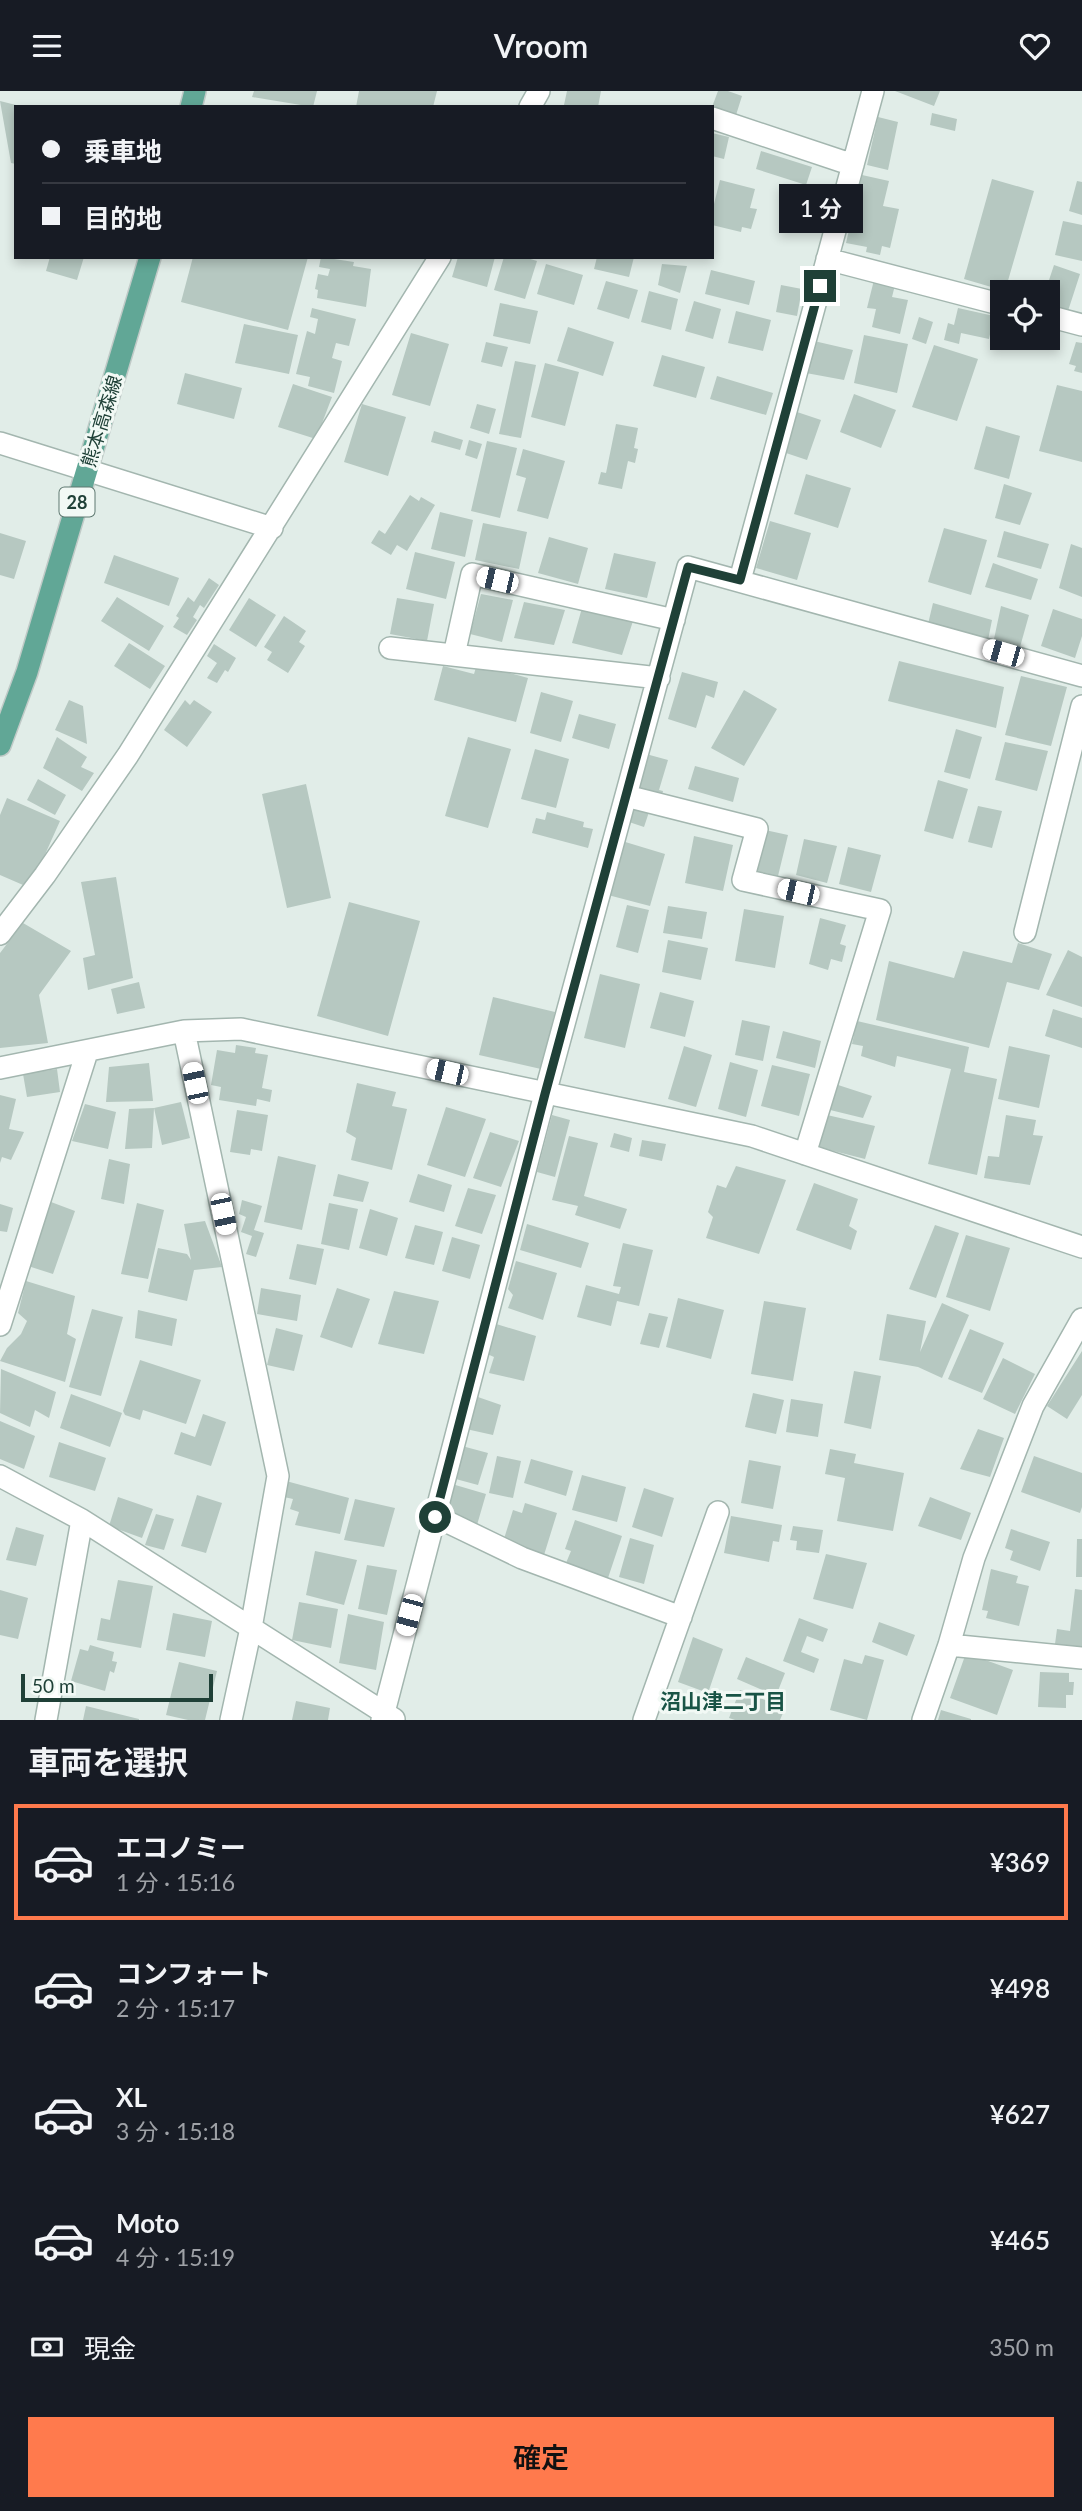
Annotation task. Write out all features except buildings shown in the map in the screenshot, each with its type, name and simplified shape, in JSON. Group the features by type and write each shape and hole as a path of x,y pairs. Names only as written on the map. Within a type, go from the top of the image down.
{"main road":[{"name":"熊本高森線","path":"0,745 27,671 149,259"}],"street":[{"path":"740,580 873,91"},
{"path":"714,119 853,165"},
{"path":"0,934 45,875 128,755 439,259"},
{"path":"827,259 990,302"},
{"path":"1060,320 1082,325"},
{"path":"0,443 272,528"},
{"path":"0,1476 82,1520 386,1718 435,1517 545,1094 688,567 1082,676"},
{"path":"454,655 472,574 674,620"},
{"path":"390,648 659,678"},
{"path":"1025,932 1082,706"},
{"path":"626,796 757,829 743,880 880,910 805,1154"},
{"path":"0,1068 184,1031 241,1029 752,1136 1082,1247"},
{"path":"184,1031 278,1476 251,1628 231,1720"},
{"path":"0,1325 87,1052"},
{"path":"923,1720 949,1645 974,1559 1033,1406 1082,1319"},
{"path":"644,1720 718,1512"},
{"path":"435,1517 522,1559 681,1617"},
{"path":"46,1720 82,1520"},
{"path":"949,1645 1082,1658"}],"district":[{"name":"沼山津二丁目","path":"723,1700"}],"route":[{"path":"435,1517 545,1094 688,567 740,580 820,286"}]}
